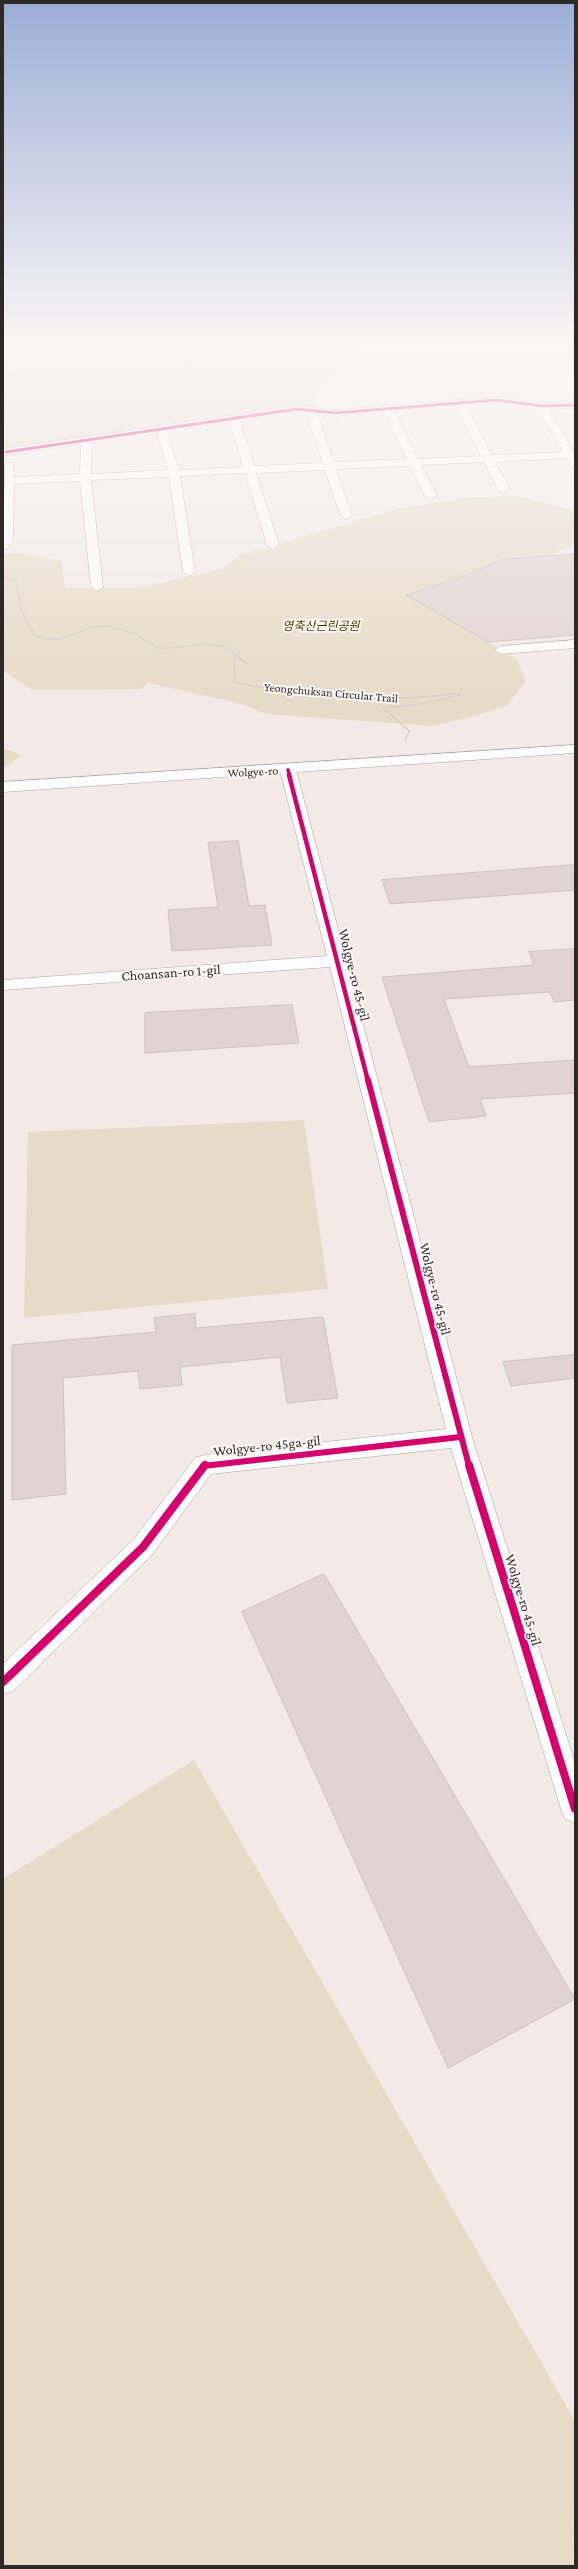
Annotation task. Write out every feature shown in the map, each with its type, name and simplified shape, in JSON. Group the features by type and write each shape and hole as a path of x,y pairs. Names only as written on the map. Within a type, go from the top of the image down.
{"street":[{"path":"3,546 7,540 5,480 9,464"},
{"path":"86,464 85,477 97,586"},
{"path":"171,464 189,572"},
{"path":"249,464 273,545"},
{"path":"5,480 389,464"},
{"path":"413,464 431,496"},
{"path":"491,464 504,490"},
{"path":"331,466 346,515"},
{"path":"501,650 575,644"},
{"name":"Wolgye-ro","path":"3,787 288,770 575,749"},
{"name":"Wolgye-ro 45-gil","path":"288,770 460,1437 575,1809"},
{"name":"Choansan-ro 1-gil","path":"3,985 338,961"},
{"name":"Wolgye-ro 45ga-gil","path":"3,1682 143,1547 204,1465 460,1437"}],"green space":[{"name":"영축산근린공원","path":"517,496 575,511 573,545 549,556 499,560 470,574 407,594 517,659 526,681 507,705 475,716 432,726 266,714 242,704 148,683 141,689 32,690 3,671 3,554 23,554 62,561 65,588 139,588 222,569 240,555 398,509 473,497"},
{"path":"3,748 22,755 3,768"},
{"path":"304,1120 328,1289 24,1318 28,1132"},
{"path":"194,1760 575,2421 573,2566 3,2566 3,1879"}],"building":[{"path":"575,554 575,635 488,642 406,595 470,574 500,560"},
{"path":"238,841 249,906 265,905 272,945 172,951 168,910 218,907 208,843"},
{"path":"575,865 575,890 390,904 382,880"},
{"path":"575,949 575,1000 554,1002 550,992 444,999 469,1067 575,1060 575,1093 480,1099 486,1116 429,1122 382,977 534,965 529,952"},
{"path":"292,1005 299,1043 145,1053 145,1013"},
{"path":"195,1314 196,1328 323,1317 338,1398 287,1403 280,1357 180,1367 182,1385 140,1389 138,1371 63,1378 66,1494 12,1500 12,1345 156,1332 154,1318"},
{"path":"575,1355 575,1378 511,1386 503,1362"},
{"path":"324,1574 575,1999 448,2068 242,1612"}],"cycle path":[{"path":"288,770 460,1437 575,1809"},
{"path":"3,1682 143,1547 204,1465 460,1437"}]}
